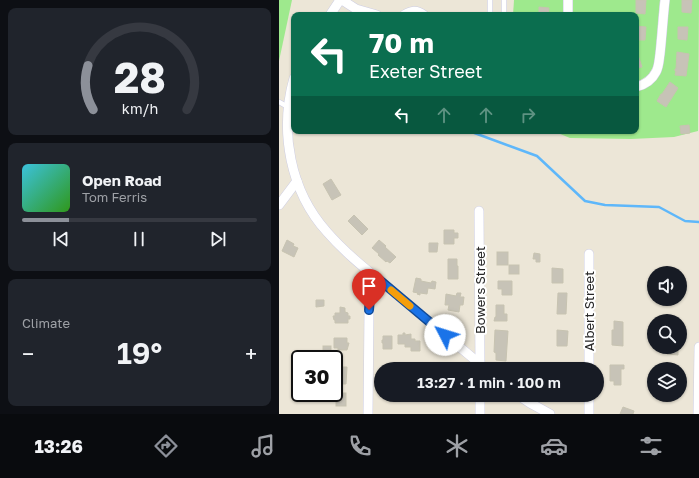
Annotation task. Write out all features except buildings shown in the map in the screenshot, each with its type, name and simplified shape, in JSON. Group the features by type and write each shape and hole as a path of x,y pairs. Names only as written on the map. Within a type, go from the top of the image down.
{"street":[{"path":"332,12 341,0 355,9 366,12"},
{"path":"568,12 569,0"},
{"path":"639,86 647,82 657,71 661,48 665,0"},
{"path":"291,88 283,142 297,181 311,211 326,231 342,248 476,362"},
{"path":"279,205 297,181"},
{"name":"Bowers Street","path":"479,210 482,362"},
{"name":"Albert Street","path":"589,254 589,362"},
{"path":"368,414 369,310 370,296 376,277"},
{"path":"698,414 699,347"},
{"path":"480,402 480,414"},
{"path":"528,402 550,414"},
{"path":"589,402 589,414"}],"lane":[{"path":"490,0 490,12"},
{"path":"504,0 504,12"},
{"path":"279,102 288,107"}],"green space":[{"path":"279,0 292,0 279,61"},
{"path":"514,0 564,0 563,12 513,12"},
{"path":"572,0 660,0 655,61 649,74 639,81 639,12 572,12"},
{"path":"668,0 699,0 698,131 674,137 631,139 570,138 560,134 639,134 639,90 650,85"}],"waterway":[{"path":"477,134 537,156 585,201 605,205 659,207 685,221 699,222"}],"slow traffic":[{"path":"391,290 410,306"}],"route":[{"path":"369,310 370,296 376,277 445,335"}]}
